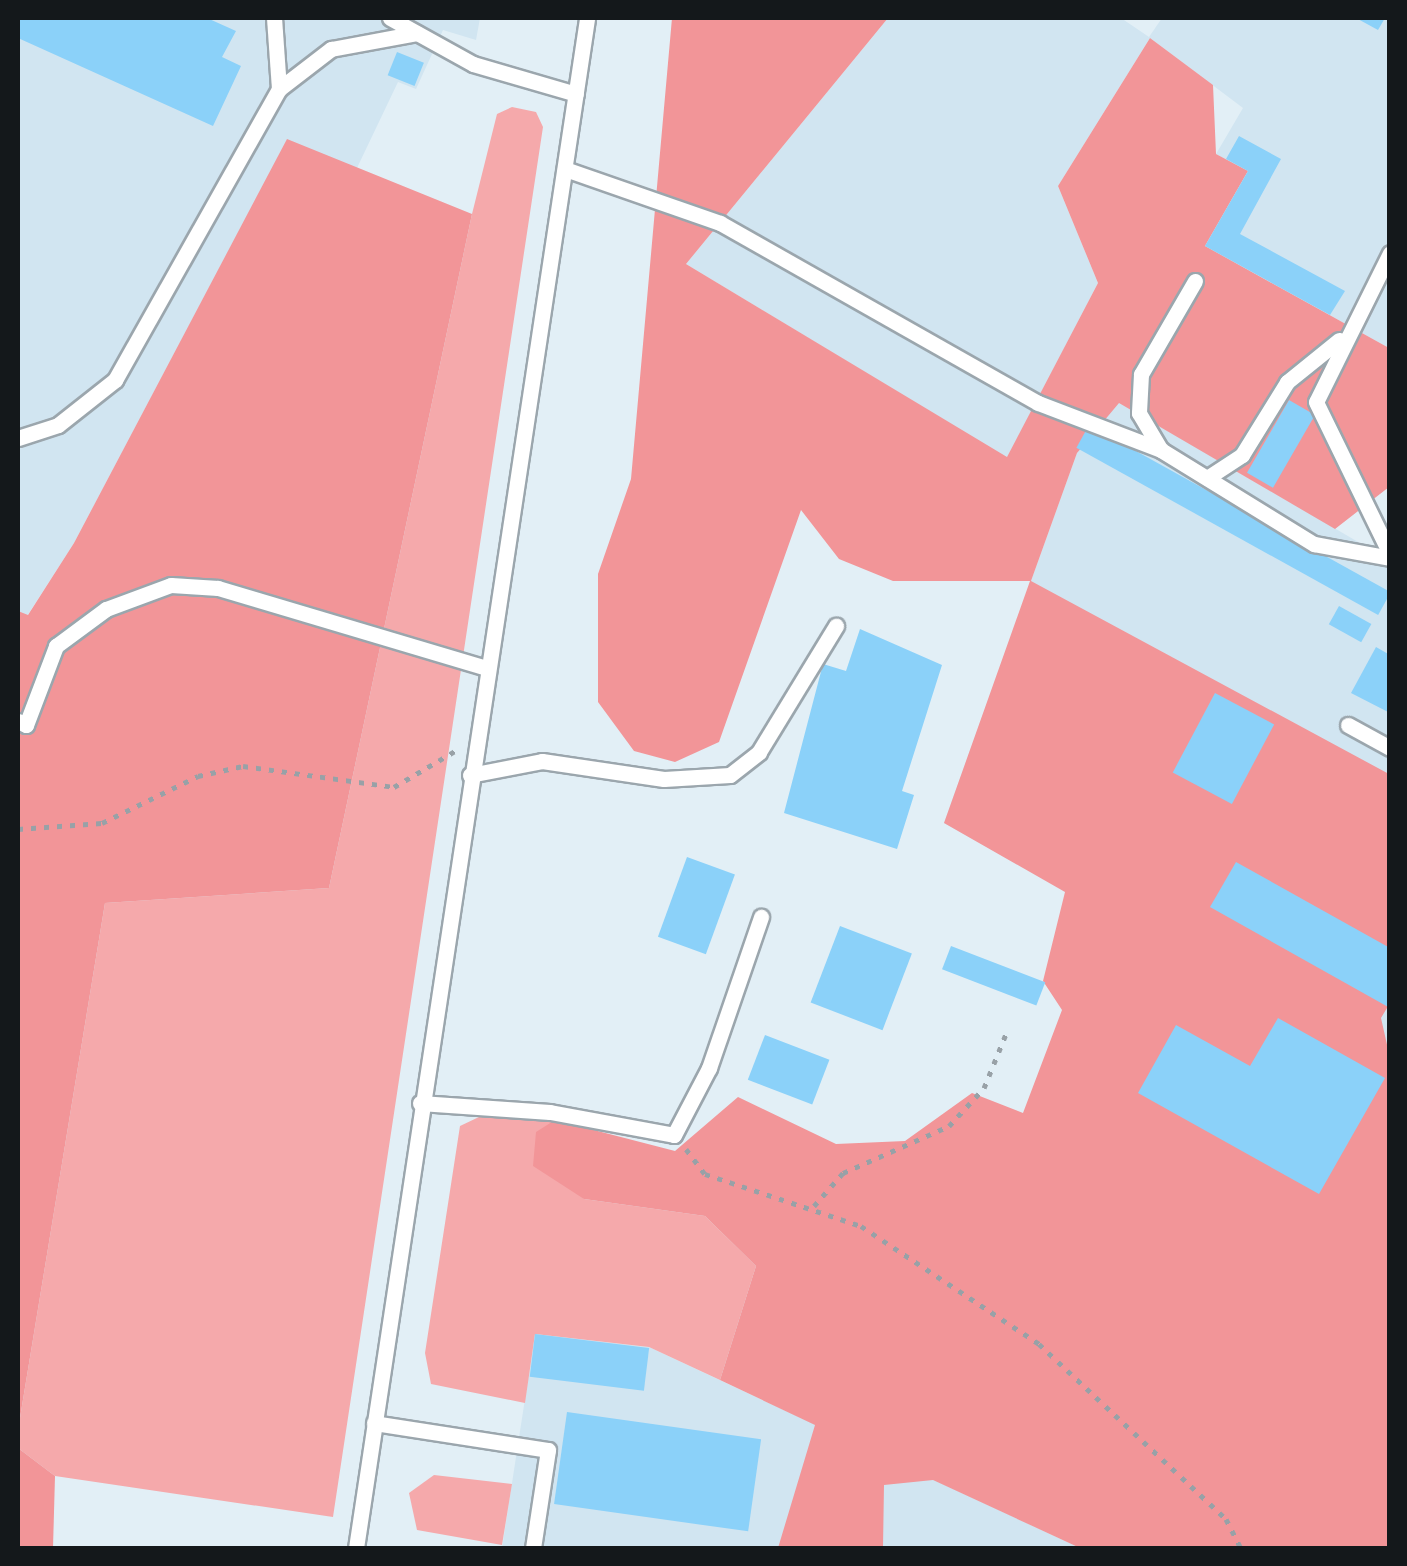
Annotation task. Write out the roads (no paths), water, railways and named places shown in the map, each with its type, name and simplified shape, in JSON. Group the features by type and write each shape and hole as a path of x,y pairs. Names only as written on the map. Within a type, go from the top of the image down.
{"lane":[{"path":"274,18 279,88"},
{"path":"390,18 505,76 576,94"},
{"path":"356,1548 420,1102 587,18"},
{"path":"18,438 58,425 115,380 279,88 331,49 417,33"},
{"path":"564,168 720,223 1038,402 1161,450 1314,544 1390,556"},
{"path":"1390,253 1342,337 1316,402 1390,556"},
{"path":"1161,450 1139,413 1141,374 1195,281"},
{"path":"1207,478 1242,455 1287,382 1342,337"},
{"path":"18,722 26,724 56,646 106,609 171,585 218,588 486,668"},
{"path":"470,775 542,761 664,779 730,774 759,752 836,626"},
{"path":"1348,726 1390,748"},
{"path":"420,1102 550,1112 674,1135 709,1068 760,917"},
{"path":"374,1424 548,1450 533,1548"}]}
